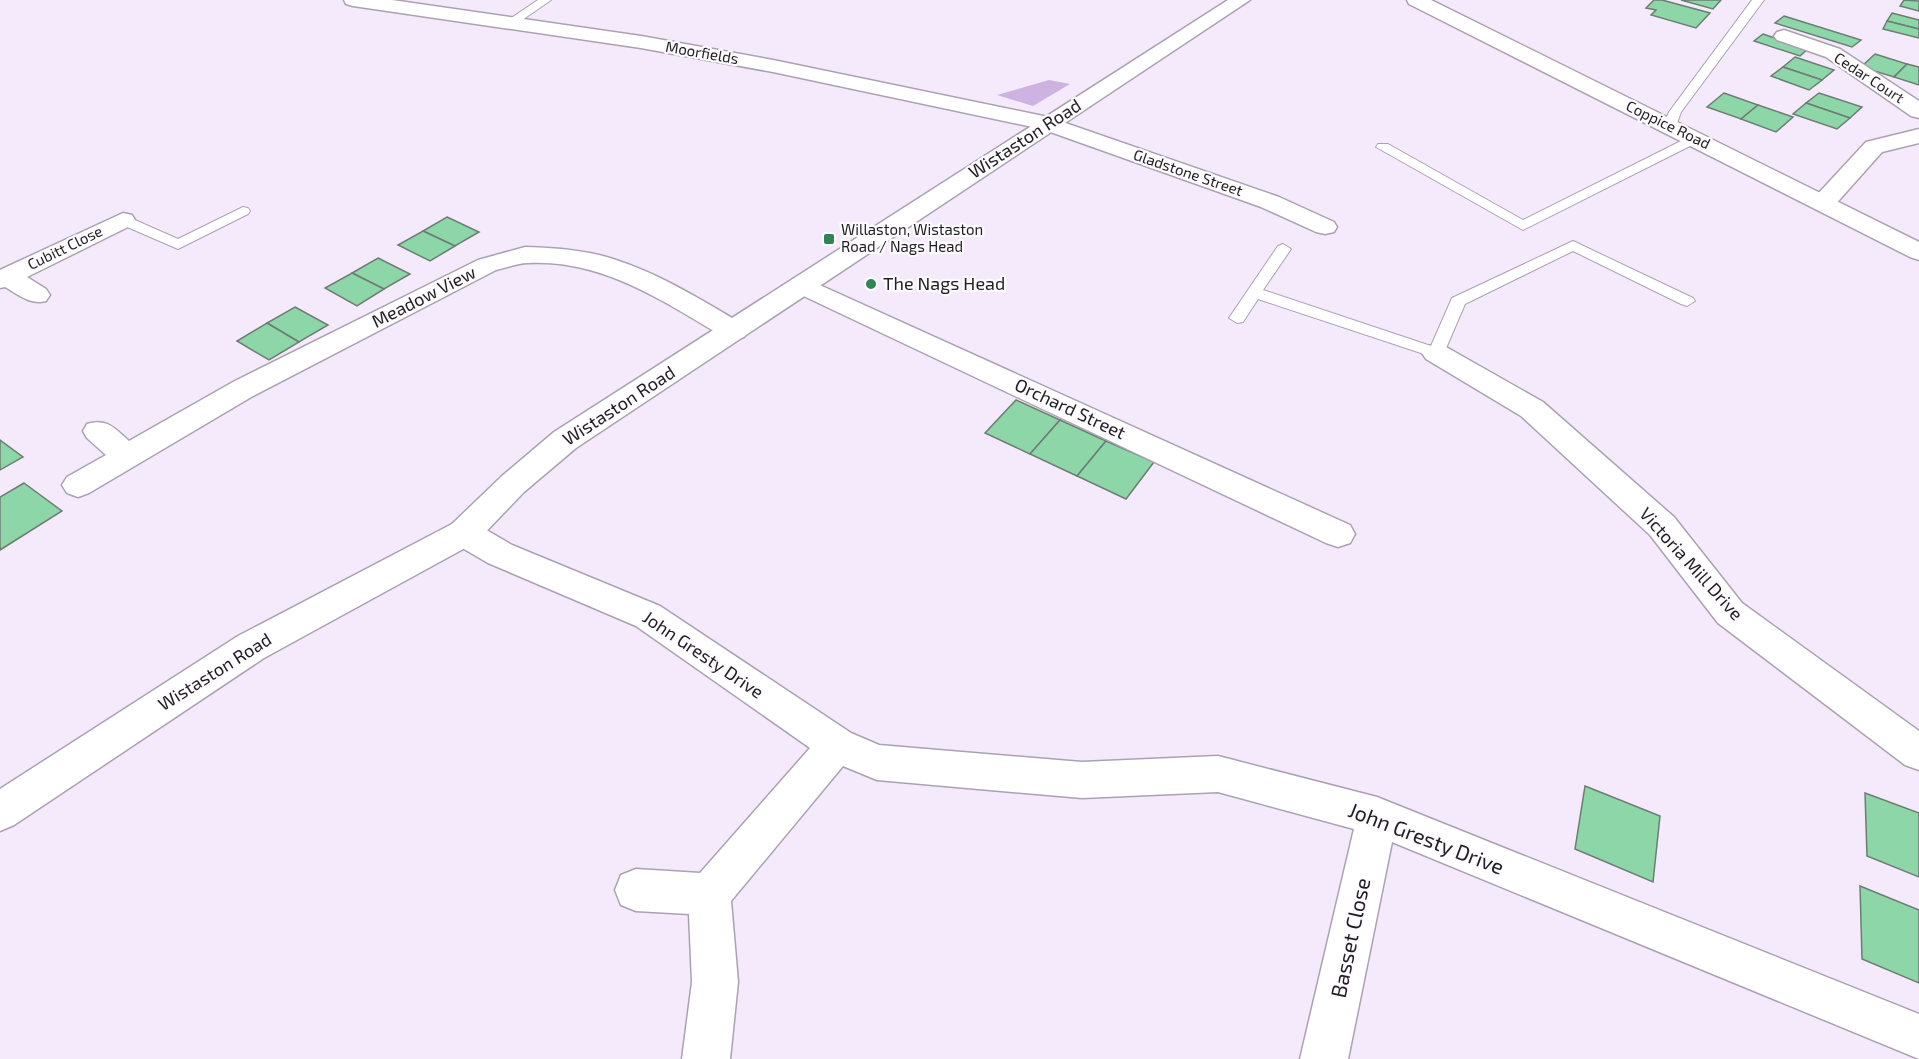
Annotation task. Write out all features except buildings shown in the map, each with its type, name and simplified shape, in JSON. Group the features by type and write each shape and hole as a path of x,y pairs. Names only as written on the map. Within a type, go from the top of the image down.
{"street":[{"name":"Moorfields","path":"353,0 641,42 762,64 1048,124"},
{"name":"Wistaston Road","path":"0,812 251,647 464,534 513,484 565,440 1240,0"},
{"name":"Coppice Road","path":"1416,0 1824,202 1919,252"},
{"name":"Cedar Court","path":"1785,36 1833,53 1919,111"},
{"name":"Gladstone Street","path":"1048,124 1270,202 1326,227"},
{"path":"1824,202 1874,147 1919,136"},
{"name":"Cubitt Close","path":"4,279 123,220"},
{"name":"Meadow View","path":"78,485 243,390 487,265 525,255 558,256 607,265 656,286 734,331"},
{"name":"Cubitt Close","path":"4,279 37,295"},
{"name":"Orchard Street","path":"802,285 1338,534"},
{"name":"Victoria Mill Drive","path":"1436,353 1532,409 1662,526 1730,613 1919,753"},
{"path":"98,431 127,456"},
{"name":"John Gresty Drive","path":"464,534 500,554 648,616 837,745 877,762 1082,780 1218,774 1377,816 1919,1037"},
{"path":"706,1059 715,982 709,894 837,745"},
{"name":"Basset Close","path":"1324,1059 1377,816"},
{"path":"636,890 709,894"}],"lane":[{"path":"511,23 544,0"},
{"path":"1670,126 1675,112 1758,0"},
{"path":"1383,147 1523,226 1695,138"},
{"path":"123,220 178,245 243,211"},
{"path":"1255,292 1436,353 1458,301 1573,245 1687,301"},
{"path":"1237,318 1283,249"}],"shaded area":[{"path":"1049,80 1070,84 1033,106 997,95"}],"place":[{"name":"Willaston, Wistaston Road / Nags Head","path":"829,239"},
{"name":"The Nags Head","path":"871,284"}]}
